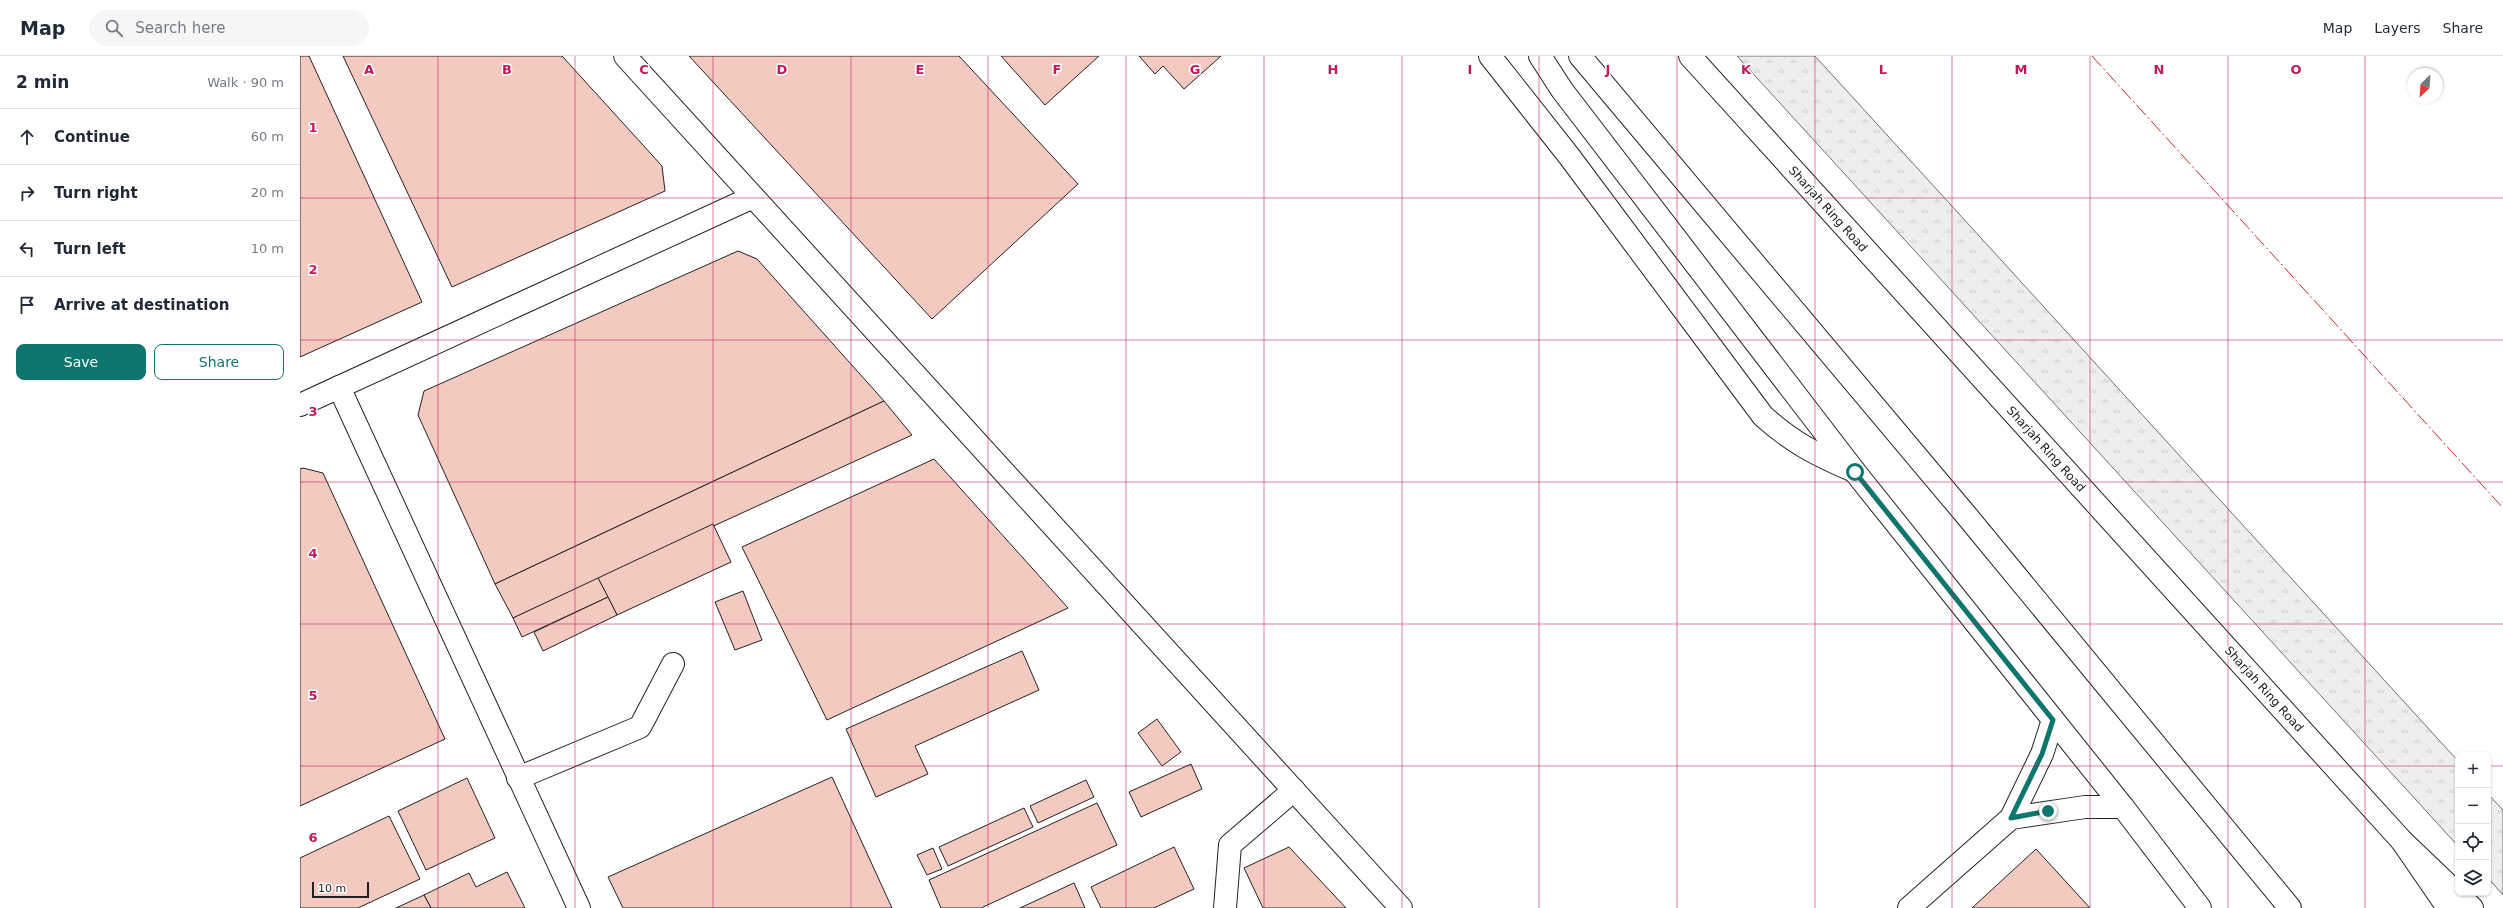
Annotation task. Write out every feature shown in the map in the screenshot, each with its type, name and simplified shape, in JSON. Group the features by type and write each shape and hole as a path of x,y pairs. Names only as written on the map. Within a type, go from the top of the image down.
{"main road":[{"path":"625,56 1401,908"},
{"path":"1490,56 1564,150 1763,416 1787,438 1815,454 1855,472"},
{"path":"1540,56 1562,90 1855,472 2123,807 2200,908"},
{"path":"1580,56 1966,515 2290,908"},
{"name":"Sharjah Ring Road","path":"1690,56 2402,841"},
{"path":"300,405 754,197"},
{"path":"338,388 579,908"},
{"path":"518,778 640,726 672,664"},
{"path":"1909,908 2011,818 2042,754 2053,720"},
{"path":"1225,908 1230,844 1294,790"},
{"path":"2011,818 2085,807 2123,807"},
{"path":"2402,841 2448,908"},
{"path":"2402,841 2472,908"}],"green space":[{"path":"1737,56 1815,56 2455,758 2455,843"},
{"path":"2491,797 2503,810 2503,895 2491,881"}],"building":[{"path":"300,56 309,56 422,302 300,357"},
{"path":"343,56 562,56 662,166 665,191 452,287"},
{"path":"689,56 959,56 1078,184 932,319"},
{"path":"1001,56 1099,56 1045,105"},
{"path":"1139,56 1221,56 1184,89 1163,66 1155,74"},
{"path":"738,251 757,259 884,401 495,584 418,415 424,391"},
{"path":"884,401 912,435 513,618 495,584"},
{"path":"934,459 1068,608 827,720 742,547"},
{"path":"303,468 323,473 445,739 300,806 300,469"},
{"path":"713,524 731,562 617,615 598,578"},
{"path":"598,578 608,597 522,637 513,618"},
{"path":"743,591 762,640 735,650 715,602"},
{"path":"608,597 617,615 543,651 534,632"},
{"path":"1022,651 1039,690 915,746 928,774 876,797 846,729"},
{"path":"1157,719 1181,752 1162,766 1138,733"},
{"path":"1191,764 1202,789 1141,817 1129,792"},
{"path":"832,777 892,908 623,908 608,877"},
{"path":"467,778 495,838 426,870 398,811"},
{"path":"1086,780 1094,797 1038,823 1030,806"},
{"path":"1097,803 1117,845 981,908 941,908 929,880"},
{"path":"1024,808 1033,827 948,866 939,847"},
{"path":"389,816 420,879 358,908 300,908 300,858"},
{"path":"1174,847 1194,889 1154,908 1101,908 1091,887"},
{"path":"1289,847 1346,908 1263,908 1244,868"},
{"path":"933,848 942,869 927,875 917,855"},
{"path":"2036,849 2090,908 1972,908"},
{"path":"507,872 525,908 431,908 424,895 469,873 476,887"},
{"path":"1074,883 1085,908 1020,908"},
{"path":"424,895 431,908 396,908"}],"power":[{"path":"2092,56 2503,508"}],"route":[{"path":"1855,472 2053,720 2042,754 2028,787 2011,818 2048,811"}]}
